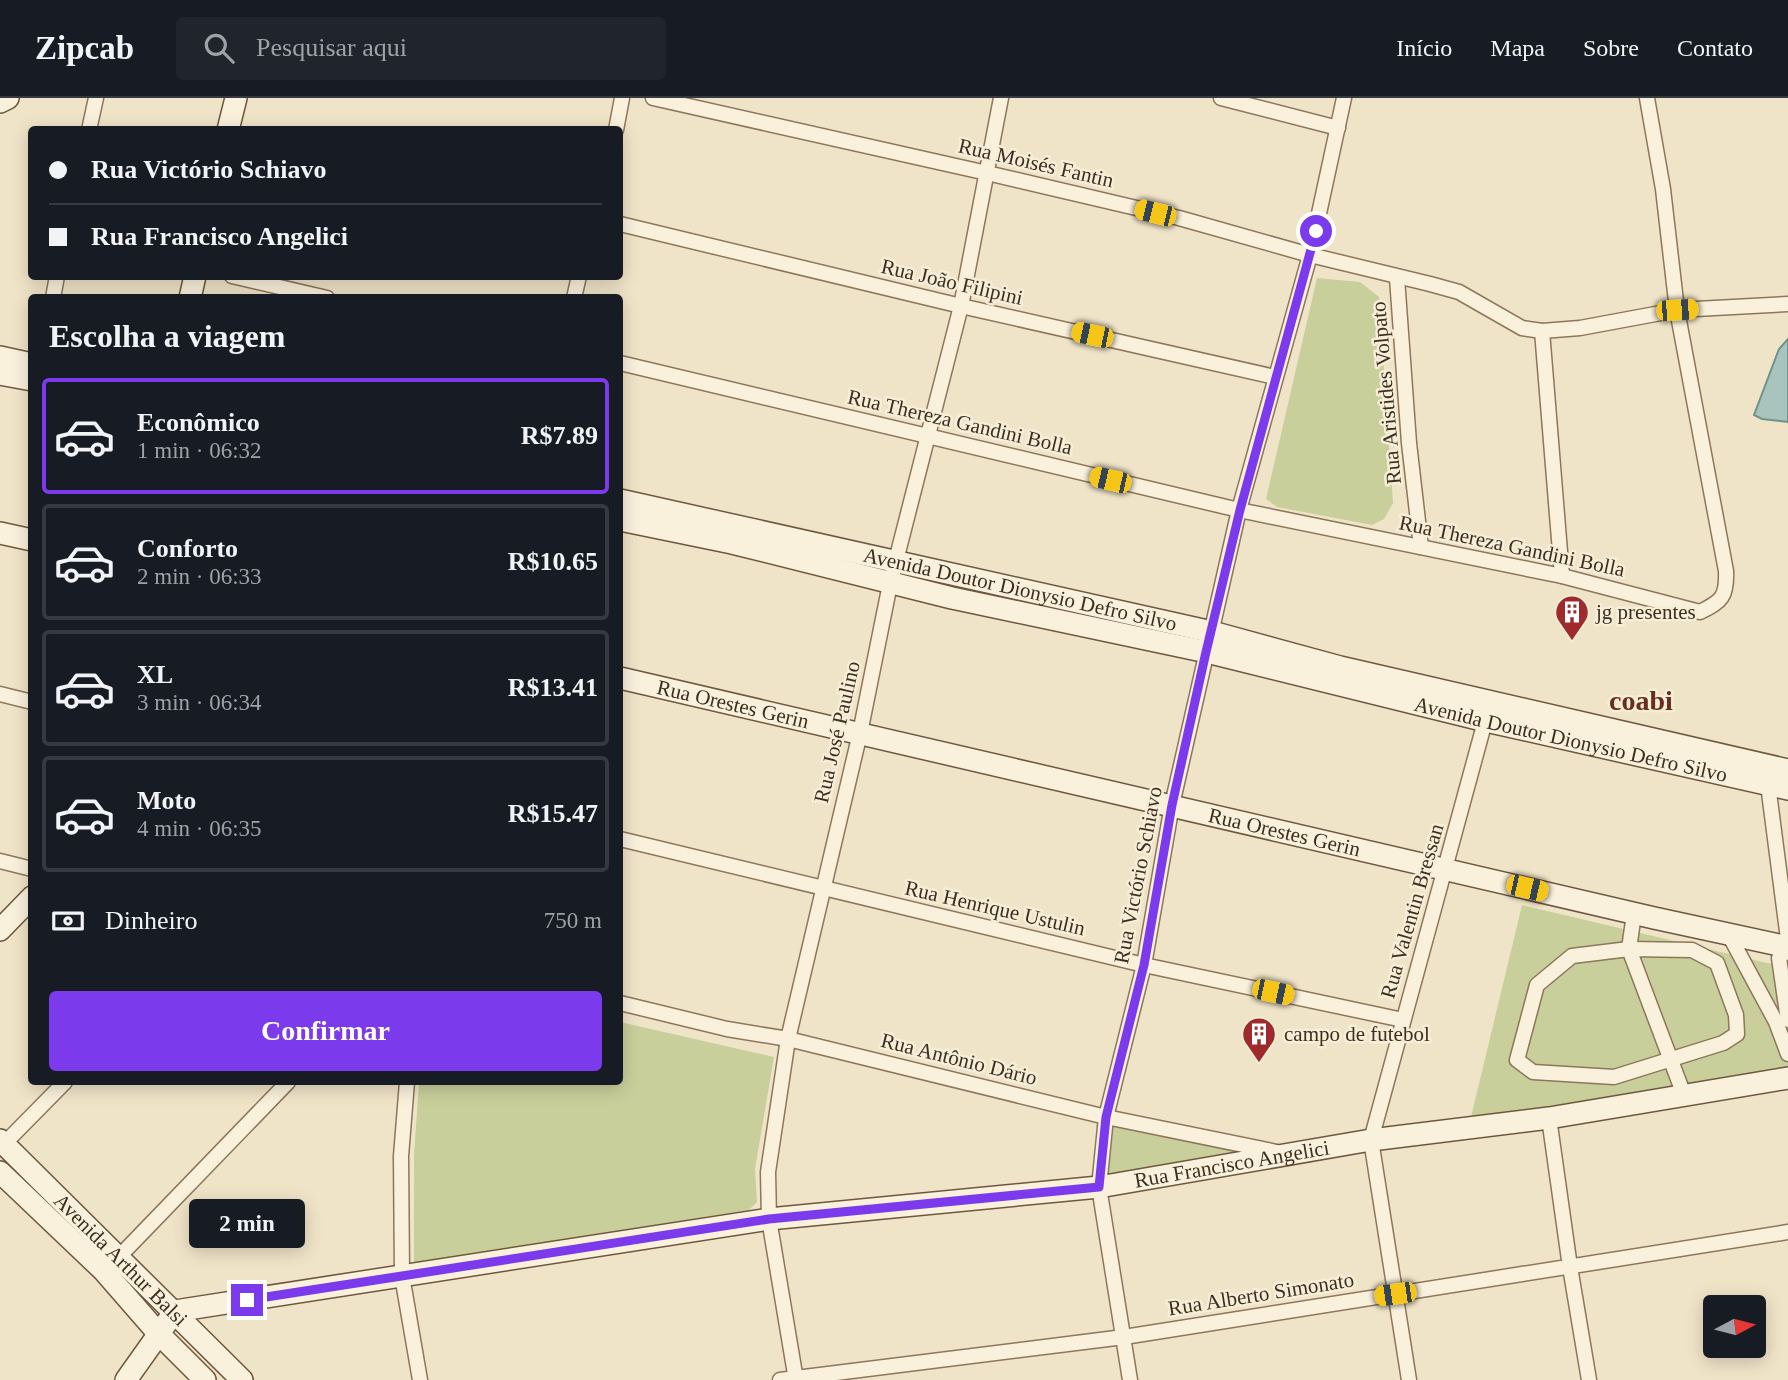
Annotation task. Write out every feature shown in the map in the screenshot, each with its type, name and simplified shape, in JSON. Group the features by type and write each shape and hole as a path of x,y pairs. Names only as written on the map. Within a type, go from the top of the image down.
{"street":[{"path":"0,102 8,98"},
{"path":"90,126 96,98"},
{"path":"229,126 236,98"},
{"path":"618,126 622,98"},
{"name":"Rua Moisés Fantin","path":"653,98 1179,218 1310,256 1460,292 1522,328 1542,331 1580,328 1677,310 1788,304"},
{"name":"Rua José Paulino","path":"796,1379 769,1219 768,1172 788,1039 860,733 890,584 961,306 1001,98"},
{"path":"1221,98 1338,128"},
{"name":"Rua Victório Schiavo","path":"1130,1380 1099,1187 1106,1117 1144,965 1172,805 1209,642 1240,510 1310,256 1343,98"},
{"path":"1647,98 1663,189 1677,310"},
{"name":"Rua João Filipini","path":"623,225 961,306 1275,377"},
{"name":"Rua Aristides Volpato","path":"1397,278 1409,443 1421,547"},
{"path":"249,280 310,294"},
{"name":"Rua Thereza Gandini Bolla","path":"623,364 1240,510 1562,576 1700,612 1723,597 1727,588 1726,571 1677,310"},
{"path":"1542,331 1562,576"},
{"path":"0,356 28,363"},
{"path":"0,374 28,379"},
{"name":"Avenida Doutor Dionysio Defro Silvo","path":"623,501 896,560 1209,642"},
{"name":"Avenida Doutor Dionysio Defro Silvo","path":"623,521 732,544 890,584 1340,667 1488,712 1774,773 1788,789"},
{"path":"0,533 28,539"},
{"name":"Rua Orestes Gerin","path":"623,679 1784,947"},
{"path":"0,694 28,701"},
{"name":"Rua Valentin Bressan","path":"1409,1380 1371,1140 1488,712"},
{"path":"1774,773 1788,1020"},
{"name":"Rua Henrique Ustulin","path":"623,840 1144,965 1403,1020"},
{"path":"0,861 28,868"},
{"path":"0,930 28,901"},
{"path":"1634,914 1629,949 1684,1095"},
{"path":"1729,935 1776,1022 1788,1054"},
{"path":"1629,949 1692,950 1717,963 1736,1015 1737,1034 1723,1043 1614,1077 1534,1072 1517,1060 1537,985 1572,956 1629,949"},
{"name":"Rua Antônio Dário","path":"623,1004 727,1029 788,1039 1106,1117 1288,1155"},
{"name":"Rua Francisco Angelici","path":"175,1311 769,1219 1099,1187 1371,1140 1549,1118 1788,1078"},
{"path":"1,1144 62,1085"},
{"path":"111,1265 285,1085"},
{"path":"407,1087 401,1156 402,1276 420,1380"},
{"path":"1549,1118 1589,1380"},
{"name":"Avenida Arthur Balsi","path":"1,1144 111,1265 158,1333 205,1380"},
{"name":"Avenida Arthur Balsi","path":"0,1172 111,1265 175,1311 242,1380"},
{"name":"Rua Alberto Simonato","path":"780,1380 1124,1337 1788,1232"},
{"path":"126,1380 175,1311"}],"green space":[{"path":"1317,278 1360,282 1379,297 1393,503 1384,519 1372,525 1277,507 1266,499"},
{"path":"1522,905 1788,968 1788,1073 1471,1117"},
{"path":"623,1023 774,1057 755,1169 757,1202 749,1210 414,1263 414,1155 419,1085 623,1085"},
{"path":"1108,1124 1268,1155 1103,1184"}],"water":[{"path":"1788,339 1788,422 1762,419 1754,415 1779,349"}],"place":[{"name":"jg presentes","path":"1572,642"},
{"name":"campo de futebol","path":"1259,1064"}],"district":[{"name":"coabi","path":"1641,700"}],"route":[{"path":"247,1300 769,1219 1099,1187 1106,1117 1144,965 1172,805 1206,652 1240,510 1316,231"}]}
